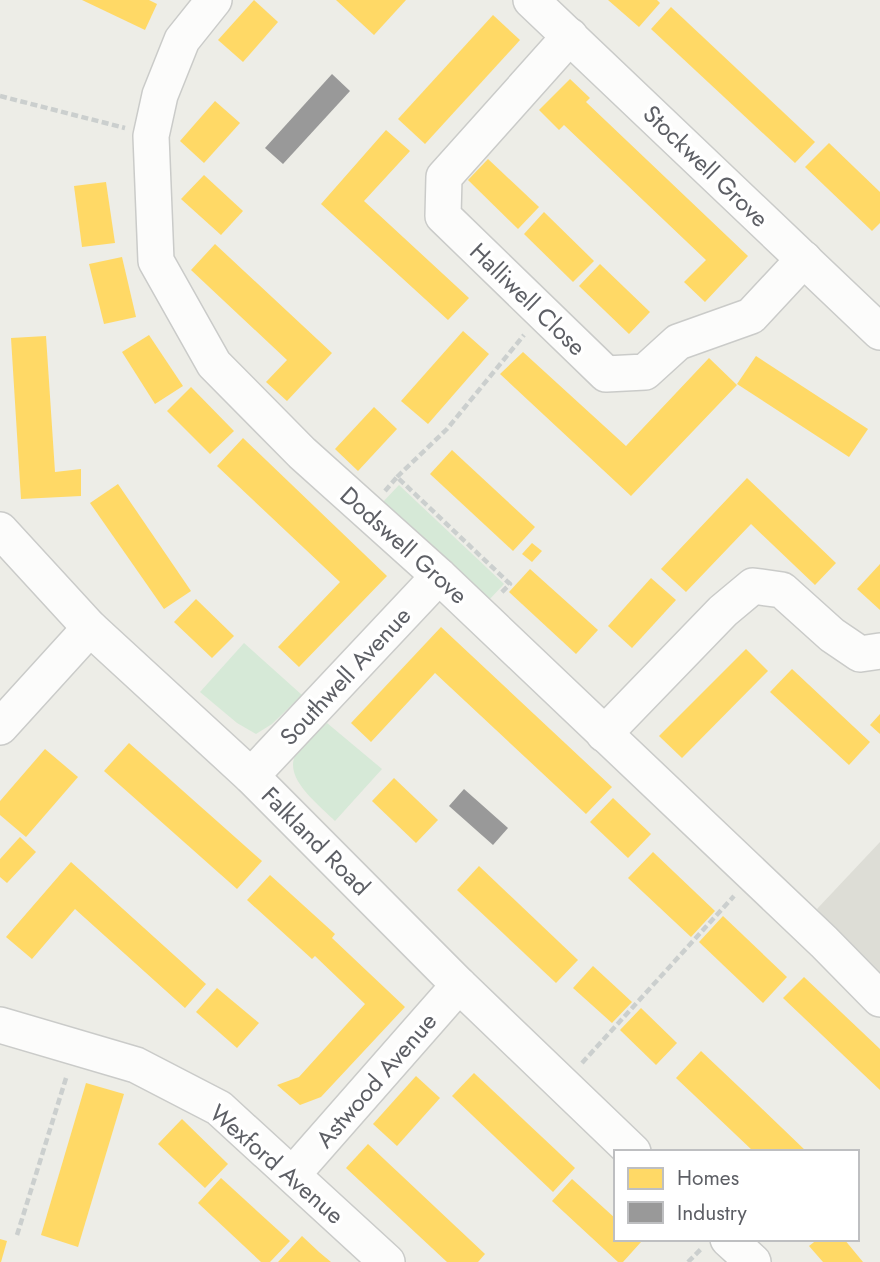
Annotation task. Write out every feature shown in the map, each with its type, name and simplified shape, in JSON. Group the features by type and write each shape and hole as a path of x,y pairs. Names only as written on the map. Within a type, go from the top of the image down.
{"street":[{"name":"Dodswell Grove","path":"214,0 182,40 160,95 151,136 156,261 214,365 302,453 439,576 880,999"},
{"name":"Stockwell Grove","path":"531,0 880,332"},
{"name":"Halliwell Close","path":"570,36 444,177 443,216 544,316 606,374 645,372 678,342 751,316 804,259"},
{"name":"Falkland Road","path":"0,530 90,628 251,776 459,985 631,1150"},
{"name":"Southwell Avenue","path":"251,776 439,576"},
{"path":"604,734 723,611 753,586 782,590 832,635 860,654 880,651"},
{"path":"0,727 90,628"},
{"name":"Astwood Avenue","path":"293,1174 459,985"},
{"name":"Wexford Avenue","path":"0,1025 136,1065 219,1108 387,1262"},
{"path":"731,1241 754,1262"}],"path":[{"path":"0,96 151,136"},
{"path":"368,512 397,477 447,429 520,339 544,316"},
{"path":"397,477 510,584 481,616"},
{"path":"563,1085 753,875"},
{"path":"17,1235 76,1047"}],"shaded area":[{"path":"880,842 880,979 817,909"}],"green space":[{"path":"399,485 504,584 487,602 382,503"},
{"path":"244,643 302,695 272,724 256,734 237,723 200,692"},
{"path":"327,723 382,769 335,821 298,782 293,763 302,746"}],"building: Homes":[{"path":"82,0 149,0 157,4 145,30"},
{"path":"254,0 278,22 243,62 218,40"},
{"path":"336,0 406,0 374,35"},
{"path":"608,0 657,0 660,3 639,27"},
{"path":"671,7 815,142 795,163 651,29"},
{"path":"493,15 520,40 425,144 398,119"},
{"path":"570,79 590,98 586,102 748,256 705,302 684,282 706,260 564,125 559,130 539,110"},
{"path":"215,101 240,123 204,163 180,141"},
{"path":"386,130 410,151 364,201 469,298 448,320 321,204"},
{"path":"829,143 880,192 880,223 872,231 805,167"},
{"path":"488,159 539,207 518,229 468,180"},
{"path":"204,175 243,211 221,235 181,199"},
{"path":"106,182 115,243 82,247 74,186"},
{"path":"544,212 594,261 573,282 524,234"},
{"path":"215,244 332,353 287,401 266,382 287,360 191,270"},
{"path":"122,257 136,317 104,324 89,264"},
{"path":"600,264 650,312 629,334 579,286"},
{"path":"463,331 489,354 428,424 401,401"},
{"path":"149,335 183,386 155,404 122,352"},
{"path":"46,336 55,472 81,469 81,496 21,499 11,338"},
{"path":"523,352 626,446 709,358 737,385 631,496 500,374"},
{"path":"756,356 868,429 849,457 737,384"},
{"path":"191,387 234,431 210,454 167,411"},
{"path":"374,407 397,429 358,471 335,449"},
{"path":"243,438 387,576 299,667 278,647 340,582 217,466"},
{"path":"452,450 535,527 513,551 430,474"},
{"path":"747,478 836,563 815,585 751,524 686,592 661,569"},
{"path":"118,484 191,591 164,609 90,503"},
{"path":"532,543 542,551 532,562 522,554"},
{"path":"880,564 880,610 857,589"},
{"path":"530,569 598,630 576,654 509,592"},
{"path":"651,578 676,600 632,648 608,626"},
{"path":"196,599 234,636 212,658 174,622"},
{"path":"441,627 612,787 586,814 435,673 371,742 351,723"},
{"path":"746,649 768,671 682,758 659,736"},
{"path":"792,669 870,742 849,765 770,692"},
{"path":"880,714 880,734 870,725"},
{"path":"129,743 262,861 237,889 104,771"},
{"path":"45,749 78,777 26,837 0,815 0,801"},
{"path":"394,778 438,820 416,843 372,801"},
{"path":"613,798 651,834 628,858 590,822"},
{"path":"20,837 36,852 7,883 0,877 0,859"},
{"path":"653,852 715,911 691,937 628,878"},
{"path":"71,862 206,984 185,1008 75,909 32,959 6,937"},
{"path":"479,866 578,960 556,983 457,890"},
{"path":"270,875 335,934 332,938 405,1007 321,1097 300,1105 277,1085 299,1077 365,1004 315,956 312,959 247,900"},
{"path":"723,916 787,977 763,1003 699,942"},
{"path":"593,966 632,1002 612,1023 573,988"},
{"path":"804,977 880,1049 880,1090 783,998"},
{"path":"217,988 259,1023 237,1048 196,1012"},
{"path":"641,1008 677,1043 656,1065 620,1030"},
{"path":"701,1051 805,1150 752,1150 676,1078"},
{"path":"474,1073 575,1168 553,1192 452,1096"},
{"path":"416,1076 440,1098 397,1146 373,1124"},
{"path":"86,1083 124,1094 78,1247 41,1235"},
{"path":"182,1119 228,1164 205,1188 158,1144"},
{"path":"368,1144 485,1254 478,1262 447,1262 346,1168"},
{"path":"221,1178 290,1241 270,1262 261,1262 198,1203"},
{"path":"572,1179 614,1217 614,1241 641,1242 623,1262 618,1262 552,1201"},
{"path":"302,1236 319,1252 331,1262 278,1262"},
{"path":"0,1239 7,1241 1,1262 0,1262"},
{"path":"815,1241 846,1241 863,1262 823,1262 809,1246"}],"building: Industry":[{"path":"332,74 350,91 283,164 265,148"},
{"path":"464,789 508,828 493,845 449,806"}]}
